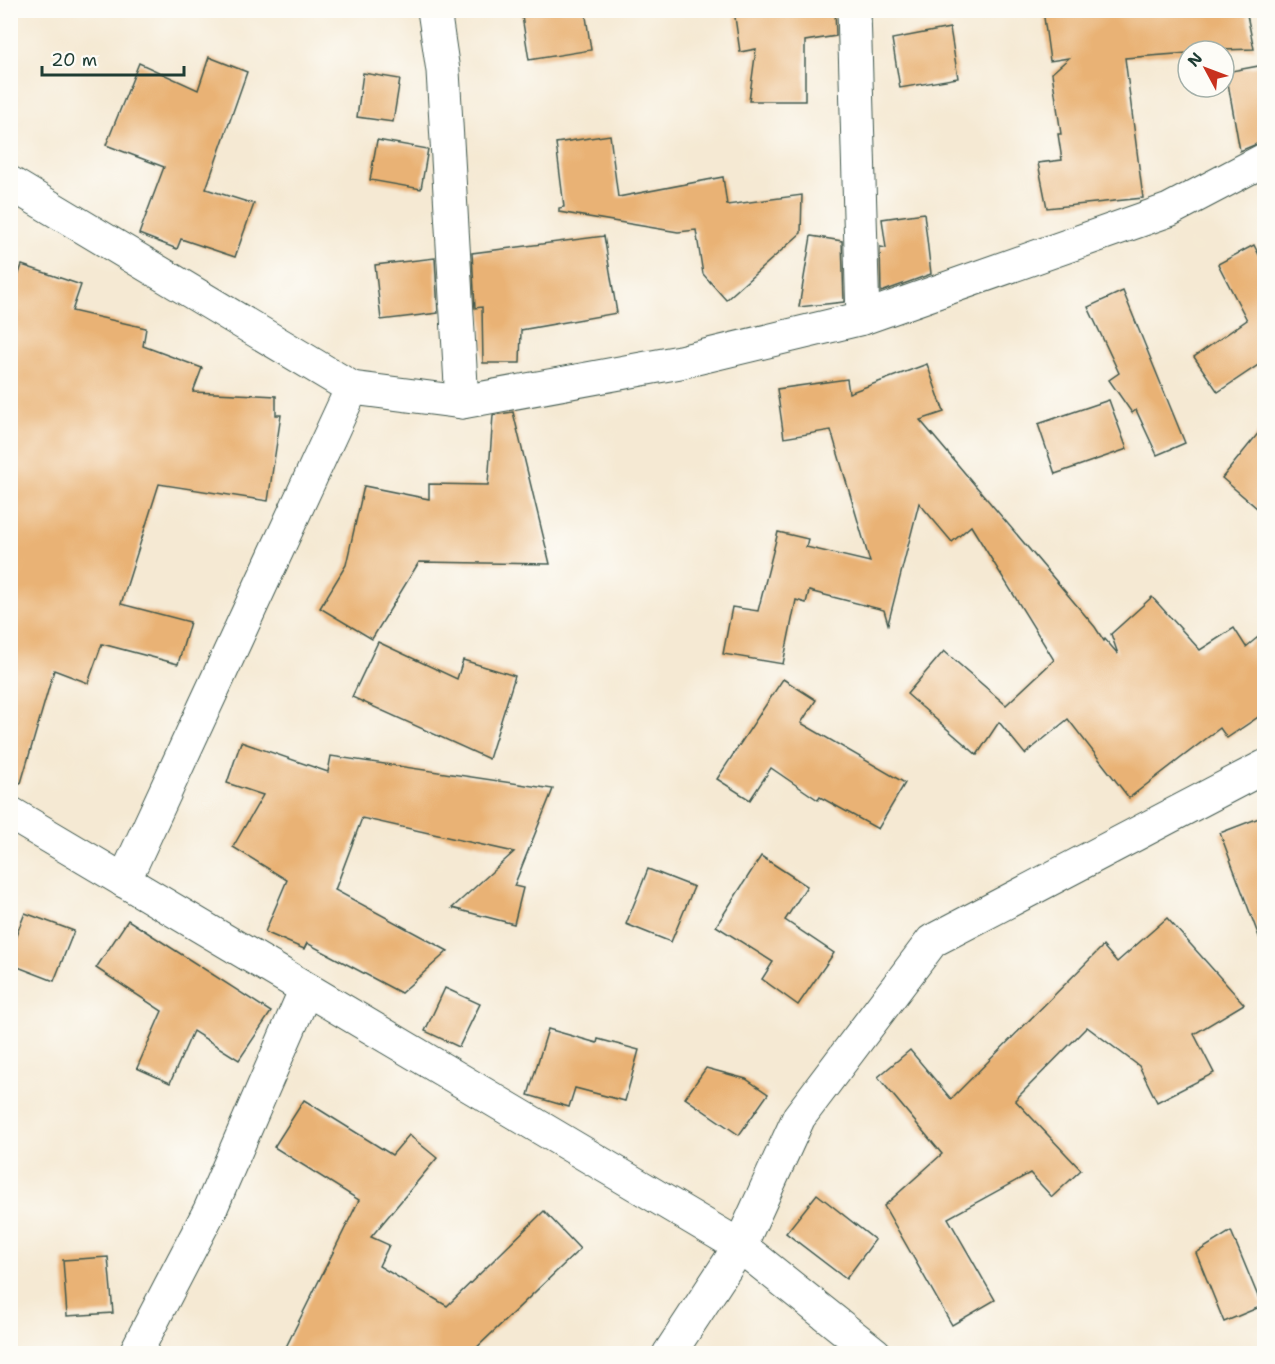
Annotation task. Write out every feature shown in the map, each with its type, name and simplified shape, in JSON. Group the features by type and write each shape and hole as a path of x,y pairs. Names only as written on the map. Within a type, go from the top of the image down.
{"street":[{"path":"434,10 443,71 462,402"},
{"path":"854,10 862,318"},
{"path":"10,183 352,388 462,402 680,362 862,318 1169,210 1264,160"},
{"path":"124,881 352,388"},
{"path":"669,1353 740,1246 799,1117 932,941 1264,767"},
{"path":"10,813 740,1246 875,1353"},
{"path":"135,1353 210,1210 306,989"}],"building":[{"path":"521,10 585,10 591,50 529,60"},
{"path":"734,10 835,10 836,36 805,41 805,101 749,101 756,49 740,52"},
{"path":"1043,10 1246,10 1254,49 1236,50 1236,39 1176,39 1176,54 1125,58 1143,198 1047,208 1038,163 1062,160 1058,134 1061,134 1052,73 1069,58 1050,61"},
{"path":"950,28 958,78 900,88 892,39"},
{"path":"209,57 247,72 206,189 254,204 235,257 181,239 177,249 139,234 164,167 106,145 139,63 198,90"},
{"path":"1264,65 1264,141 1240,151 1231,99 1236,99 1236,70"},
{"path":"363,73 400,79 393,122 357,117"},
{"path":"610,135 618,197 723,177 727,205 802,195 801,233 726,300 703,274 696,230 678,232 559,212 559,208 564,207 556,143"},
{"path":"377,140 428,149 421,189 370,180"},
{"path":"924,213 931,274 881,292 880,247 886,248 882,219"},
{"path":"604,236 617,313 521,330 520,363 483,363 482,307 475,308 472,253"},
{"path":"811,236 842,241 844,302 799,307"},
{"path":"1254,245 1264,265 1264,361 1218,392 1194,357 1247,320 1218,264"},
{"path":"435,258 438,313 381,320 375,265"},
{"path":"22,265 81,285 72,311 146,328 143,346 202,368 193,392 276,396 276,415 281,415 268,501 159,484 121,604 190,622 178,664 102,644 88,683 54,670 21,783 10,782 10,299"},
{"path":"1123,291 1185,443 1157,455 1136,410 1132,413 1109,380 1119,373 1088,307"},
{"path":"927,364 944,412 920,420 1095,627 1104,641 1105,639 1118,654 1111,634 1152,597 1200,650 1234,628 1246,647 1264,632 1264,713 1227,738 1220,728 1129,798 1068,719 1025,754 999,722 977,755 907,694 944,651 1006,705 1054,660 971,526 952,542 919,503 888,624 884,610 809,591 806,603 796,600 783,664 723,654 732,607 758,611 778,532 808,539 806,547 870,562 831,430 784,438 777,389 847,379 849,393"},
{"path":"1109,400 1127,449 1055,474 1038,424"},
{"path":"513,412 550,564 419,562 372,639 320,608 346,565 364,486 429,499 429,484 488,485 493,415"},
{"path":"1264,426 1264,514 1222,478"},
{"path":"378,642 457,679 463,660 515,676 489,759 352,697"},
{"path":"783,679 816,700 801,723 905,783 878,829 820,797 818,800 771,768 750,800 717,779"},
{"path":"241,742 328,772 331,756 553,789 514,886 523,888 514,924 452,908 514,852 362,818 335,890 448,951 401,993 307,943 304,949 265,932 287,880 233,847 263,795 227,783"},
{"path":"1264,816 1264,941 1261,942 1220,833"},
{"path":"761,856 807,886 785,920 834,953 798,1005 762,979 773,962 716,926"},
{"path":"648,869 694,887 671,942 626,924"},
{"path":"25,913 74,931 54,981 10,964 10,951"},
{"path":"1167,918 1244,1004 1194,1034 1214,1073 1157,1102 1139,1066 1087,1027 1015,1100 1081,1170 1052,1197 1030,1173 948,1218 995,1300 952,1325 884,1206 942,1154 878,1077 910,1050 951,1099 1103,946 1117,962"},
{"path":"128,920 271,1012 239,1060 193,1031 170,1083 137,1068 162,1011 96,968"},
{"path":"445,988 480,1004 459,1047 425,1031"},
{"path":"548,1029 597,1043 598,1039 639,1050 625,1101 575,1088 569,1107 528,1095"},
{"path":"706,1068 746,1079 768,1094 739,1135 685,1098"},
{"path":"304,1100 392,1155 409,1135 437,1158 371,1237 389,1245 379,1266 447,1306 544,1211 580,1249 471,1353 283,1353 359,1200 274,1147"},
{"path":"817,1194 875,1240 846,1279 786,1233"},
{"path":"1231,1231 1262,1306 1224,1322 1196,1253"},
{"path":"108,1257 113,1313 67,1316 63,1260"}]}
